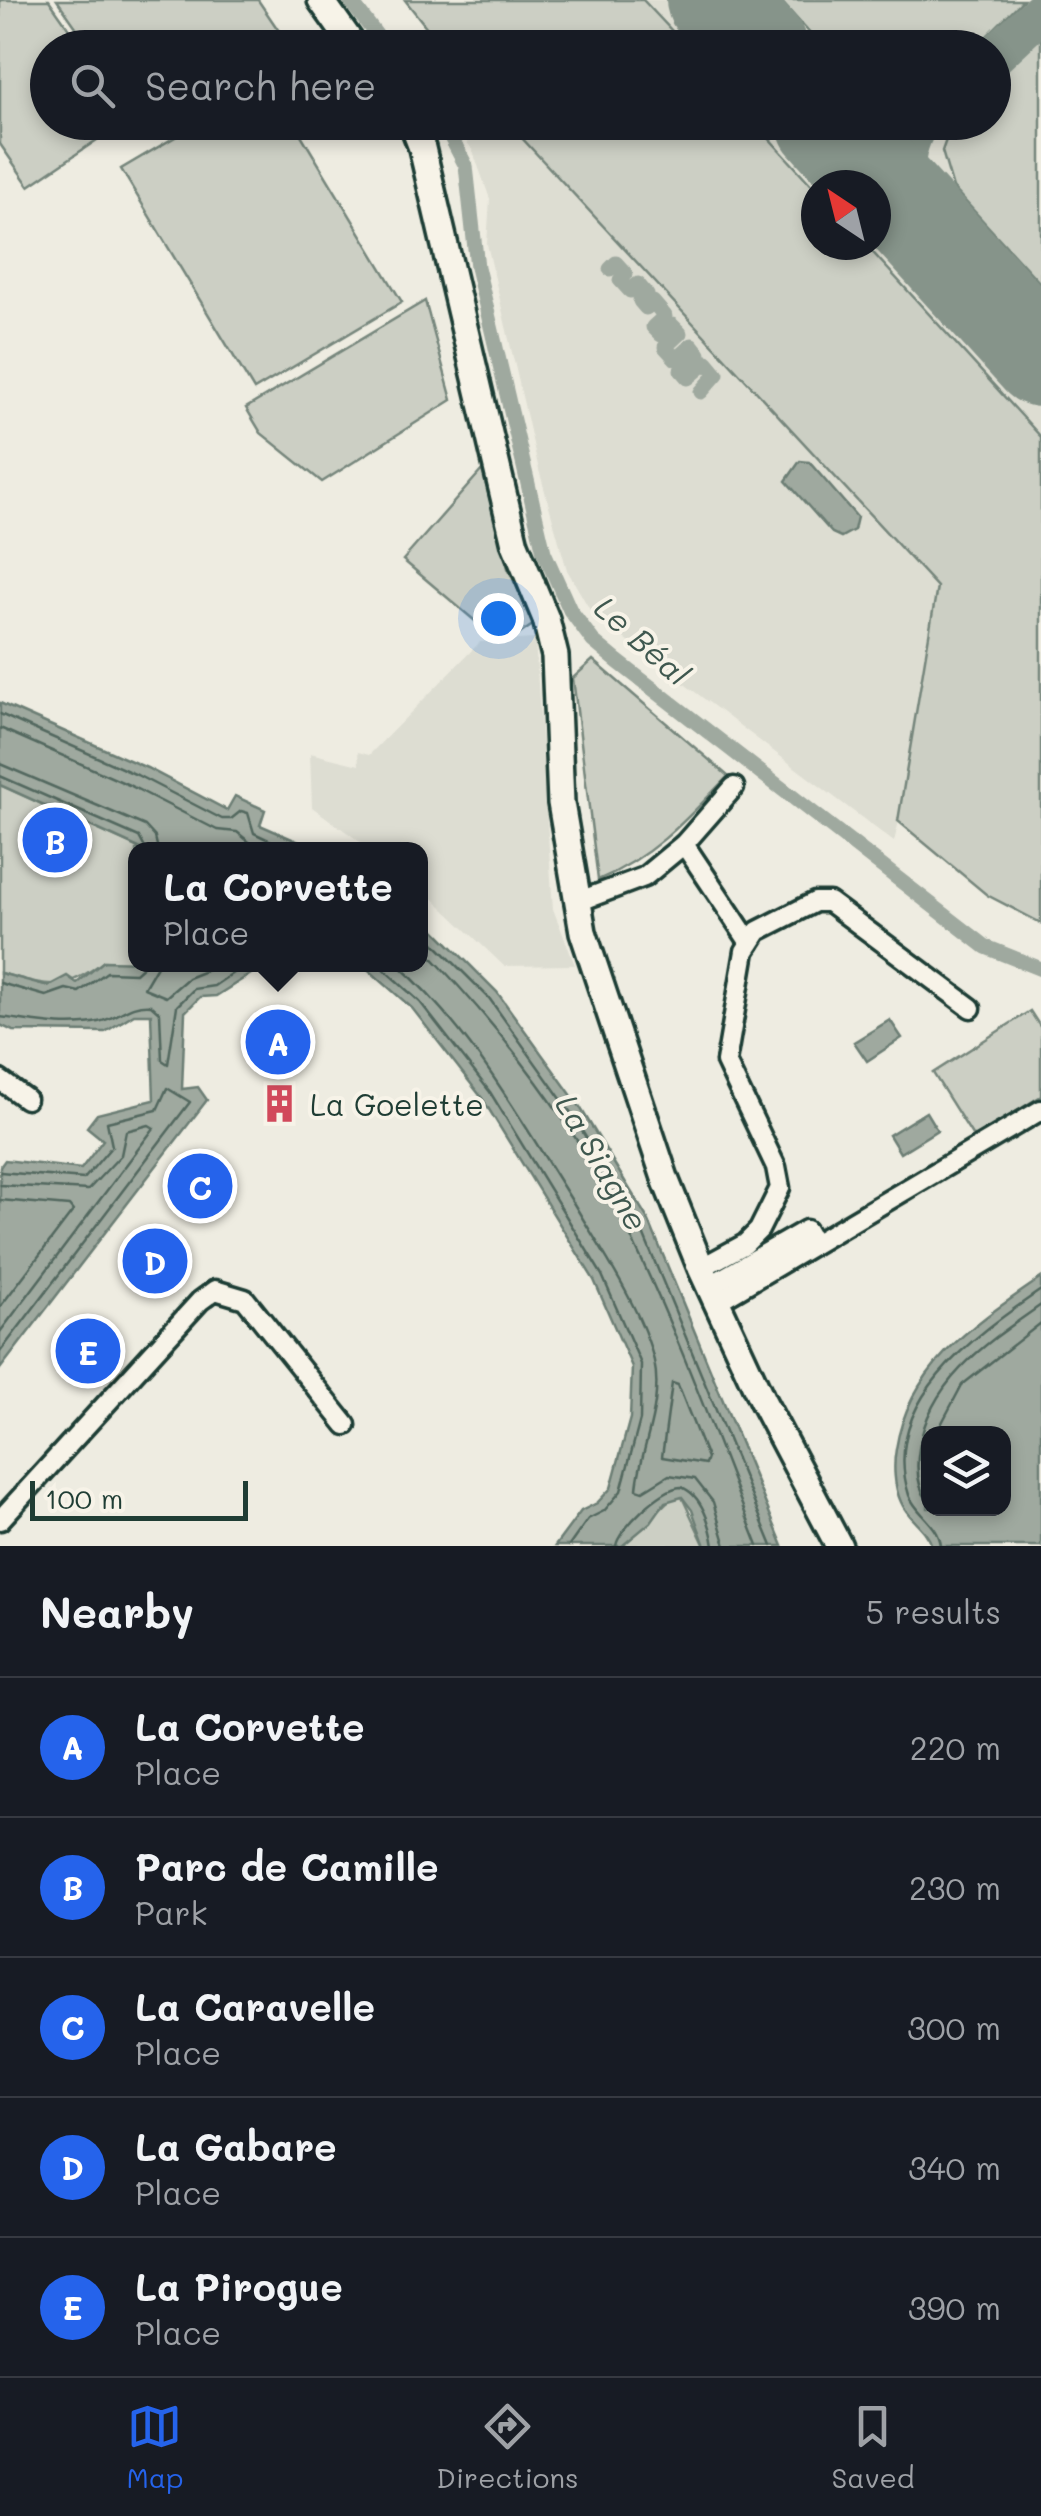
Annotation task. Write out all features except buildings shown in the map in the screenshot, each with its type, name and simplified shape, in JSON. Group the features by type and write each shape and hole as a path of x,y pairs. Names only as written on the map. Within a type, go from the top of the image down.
{"main road":[{"path":"321,0 342,30"},
{"path":"419,140 515,544 546,619 555,656 561,803 577,902 666,1181 709,1285 839,1546"}],"street":[{"path":"577,902 644,877 684,844 734,787"},
{"path":"684,844 750,943"},
{"path":"709,1285 760,1230 780,1188 776,1167 725,1055 745,951 758,932 798,909 829,902 971,1008"},
{"path":"0,1080 26,1100"},
{"path":"709,1285 806,1230 813,1242 1041,1110"},
{"path":"0,1520 200,1301 215,1290 246,1299 287,1357 346,1425"}],"shaded area":[{"path":"0,0 49,0 70,30 30,30 30,140 97,140 29,186 0,144"},
{"path":"57,0 258,0 278,30 78,30"},
{"path":"405,0 1041,0 1041,923 987,895 899,821 894,842 593,615 567,570 539,470 487,244 490,199 465,140 1011,140 1011,30 429,30"},
{"path":"405,0 643,0 671,30 429,30"},
{"path":"780,0 1023,0 993,30 807,30"},
{"path":"1041,37 1041,284 953,188 942,151 946,140 1011,140 1011,64"},
{"path":"170,140 304,140 402,302 254,390 121,169"},
{"path":"524,140 770,140 801,174 801,260 880,260 1041,437 1041,923 987,895 898,821 937,587"},
{"path":"425,301 452,400 322,482 261,433 246,408"},
{"path":"482,470 508,568 534,624 514,638 494,637 403,560"},
{"path":"535,639 553,909 575,965 504,966 428,894 428,842 360,842 312,807 310,753 359,765 358,752 369,755 480,642"},
{"path":"593,660 728,776 652,848 598,880 573,678"},
{"path":"0,785 128,843 128,963 104,961 77,979 55,984 0,973"},
{"path":"1030,1011 1041,1028 1041,1096 974,1138 933,1073"},
{"path":"672,1497 682,1497 705,1546 622,1546"}],"water":[{"path":"800,461 809,462 857,517 854,530 841,537 832,533 786,481"},
{"path":"0,703 147,768 227,810 235,796 265,810 260,825 299,842 128,843 0,785"},
{"name":"La Siagne","path":"428,923 497,992 580,1107 649,1221 783,1546 705,1546 692,1510 682,1497 665,1502 651,1522 622,1546 555,1546 581,1511 597,1503 611,1488 630,1418 632,1367 594,1280 482,1098 412,1008 371,972 428,972"},
{"path":"104,961 128,962 128,972 254,972 216,996 200,997 185,1012 182,1089 198,1087 207,1100 0,1369 0,1167 5,1160 81,1169 103,1140 87,1127 97,1114 154,1100 151,1014 134,1014 105,1032 13,1031 0,1025 0,973 48,986 67,976 77,983"},
{"path":"890,1020 902,1038 867,1061 854,1042"},
{"path":"926,1112 937,1130 900,1153 889,1135"},
{"path":"1041,1278 1041,1546 932,1546 904,1508 897,1490 895,1455 903,1419 931,1370 970,1329"}],"waterway":[{"name":"Le Béal","path":"350,0 372,30"},
{"name":"Le Béal","path":"452,140 466,166 477,267 544,552 570,610 593,641 617,661 986,947 1041,969"},
{"path":"610,269 616,263 626,274 620,280 630,291 638,284 647,295 640,301 646,308 653,302 665,316 653,327 661,335 672,325 680,333 665,347 676,359 692,345 699,354 681,370 688,378 707,362 717,374 701,392"}],"taxiway":[{"path":"1011,40 1041,12"},
{"path":"910,140 906,180 929,236"}],"runway":[{"path":"715,0 742,30"},
{"path":"842,140 1041,358"}],"place":[{"name":"Parc de Camille","path":"55,840"},
{"name":"La Corvette","path":"278,1042"},
{"name":"La Goelette","path":"280,1104"},
{"name":"La Caravelle","path":"200,1186"},
{"name":"La Gabare","path":"155,1261"},
{"name":"La Pirogue","path":"88,1351"}]}
